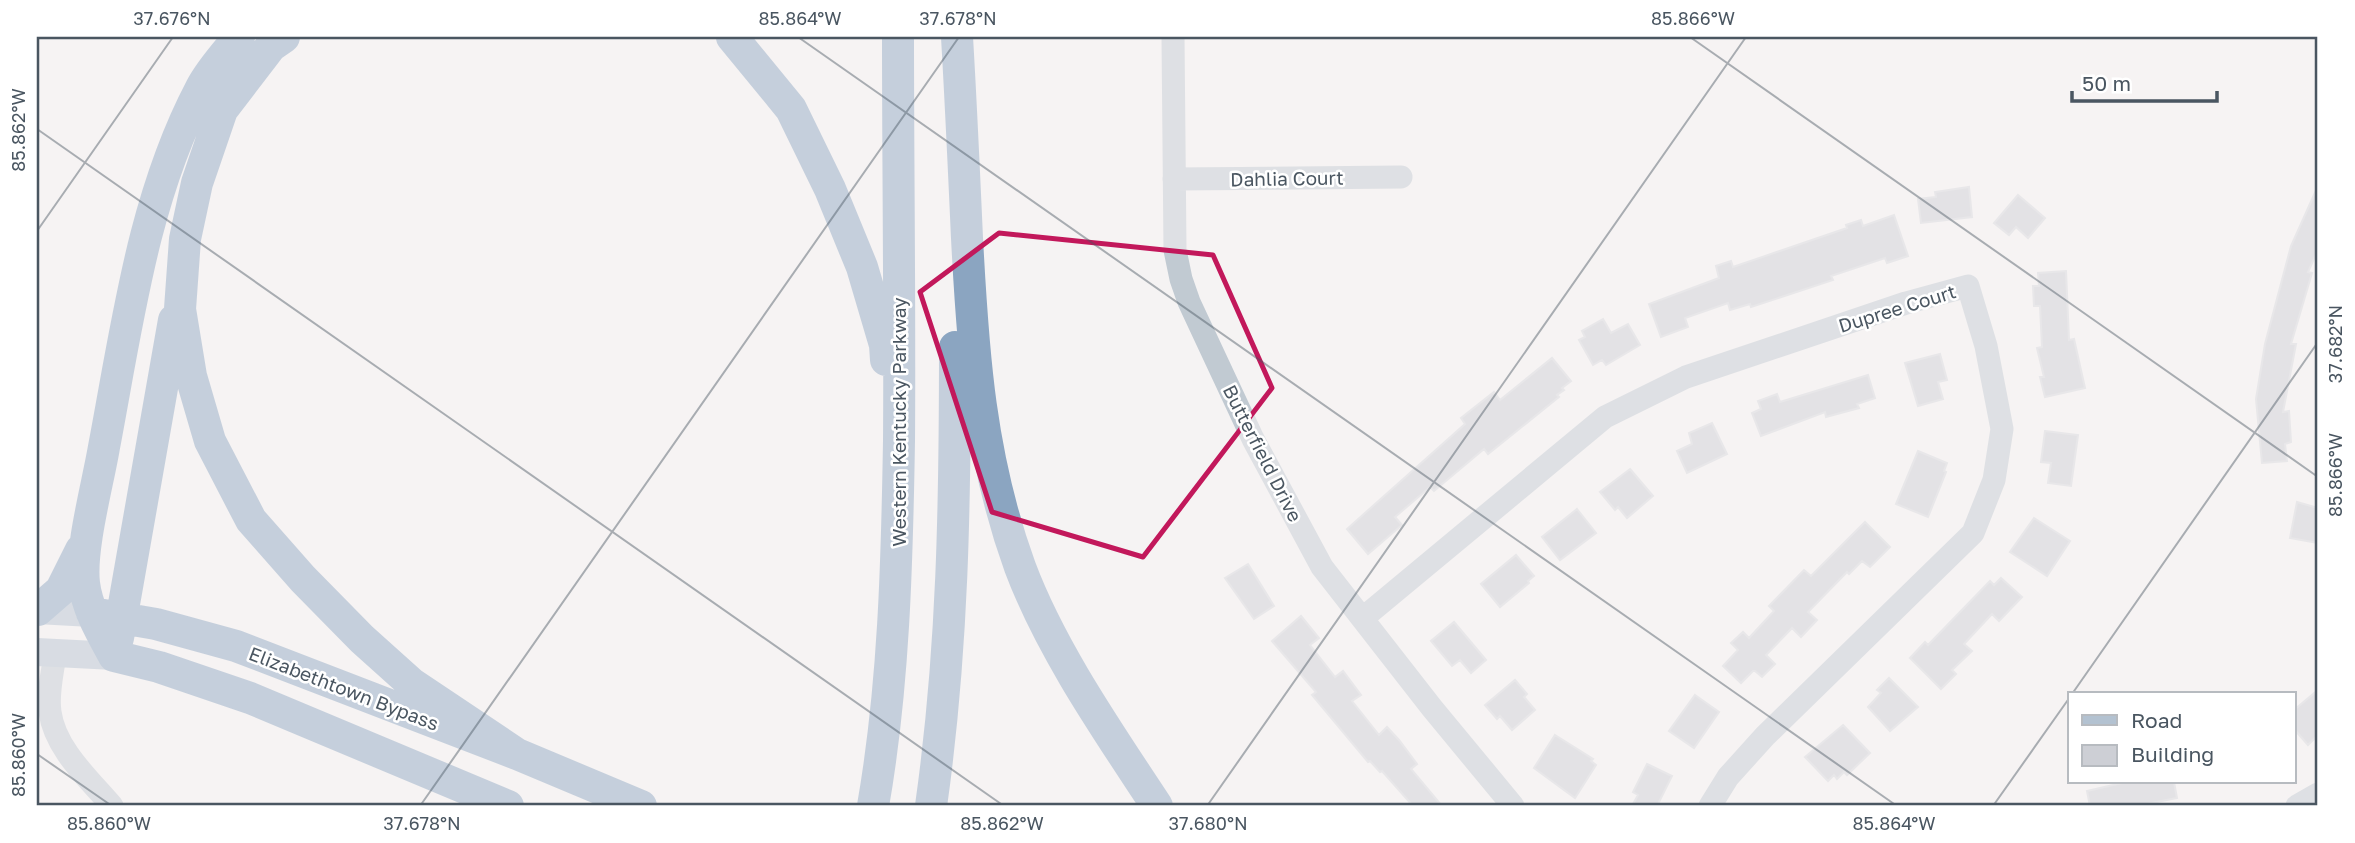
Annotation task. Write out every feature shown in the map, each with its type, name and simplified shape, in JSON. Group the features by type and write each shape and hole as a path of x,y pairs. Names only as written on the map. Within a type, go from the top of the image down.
{"highway":[{"path":"107,615 84,586 88,536 129,314 163,178 202,86 239,37"},
{"path":"284,37 271,47 222,110 197,183 185,239 180,309 191,376 210,441 251,520 362,639 411,683 517,754"},
{"path":"732,37 791,109 830,189 862,267 884,345 898,496"},
{"name":"Western Kentucky Parkway","path":"873,806 893,637 898,496 898,37"},
{"path":"931,806 948,671 955,517 956,37"},
{"path":"956,37 976,382 1000,508 1021,570 1050,630 1083,689 1157,806"},
{"path":"181,279 107,615 114,656 159,667 250,698 508,806"},
{"path":"38,610 61,590 88,536"},
{"name":"Elizabethtown Bypass","path":"107,615 205,635 236,646 517,754 640,806"}],"main road":[{"name":"Elizabethtown Bypass","path":"38,610 107,615"},
{"path":"46,653 114,656"}],"street":[{"name":"Butterfield Drive","path":"1173,37 1175,250 1189,302 1253,439 1322,567 1513,806"},
{"name":"Dahlia Court","path":"1174,179 1401,177"},
{"name":"Dupree Court","path":"1363,618 1605,417 1686,377 1906,303 1968,286 1986,346 2002,429 1994,480 1973,533 1765,736 1728,777 1710,806"},
{"path":"46,653 53,727 73,760 112,806"},
{"path":"2297,806 2318,794"}],"highlighted area":[{"path":"999,233 1213,255 1272,388 1143,557 992,512 920,292"}],"building":[{"path":"2318,186 2318,250 2308,272 2312,273 2291,344 2296,344 2283,412 2289,411 2291,442 2285,444 2287,461 2262,463 2256,399 2265,344 2291,246"},
{"path":"1969,187 1972,217 1921,223 1918,199 1936,197 1935,192"},
{"path":"2018,195 2045,218 2028,238 2016,227 2009,235 1994,223"},
{"path":"1894,215 1908,256 1887,263 1885,258 1831,276 1833,280 1751,307 1750,304 1730,310 1728,303 1685,318 1688,327 1661,337 1649,304 1719,278 1716,266 1731,261 1733,267 1847,228 1846,225 1861,220 1863,226"},
{"path":"2066,271 2069,340 2074,339 2085,388 2045,397 2040,377 2044,377 2037,348 2042,347 2040,306 2034,306 2033,286 2039,286 2038,273"},
{"path":"1603,319 1611,333 1628,324 1640,345 1606,365 1602,360 1593,365 1579,340 1585,337 1582,331"},
{"path":"1940,354 1947,380 1938,382 1943,399 1918,406 1905,363"},
{"path":"1552,358 1571,381 1562,388 1564,390 1557,395 1559,397 1488,454 1484,449 1434,491 1430,487 1395,517 1402,525 1368,554 1347,529 1465,424 1461,418 1494,392 1500,400"},
{"path":"1868,375 1875,398 1857,404 1859,408 1826,417 1825,412 1761,436 1752,413 1761,409 1758,401 1777,394 1780,402"},
{"path":"1712,423 1727,454 1687,473 1677,451 1692,444 1689,433"},
{"path":"2045,431 2078,435 2071,486 2048,483 2051,463 2041,462"},
{"path":"1918,451 1947,463 1928,517 1896,504"},
{"path":"1630,469 1653,496 1627,518 1618,507 1615,510 1600,492"},
{"path":"2297,502 2318,508 2318,543 2290,538"},
{"path":"1577,509 1596,533 1560,560 1542,537"},
{"path":"2034,518 2070,541 2047,576 2010,552"},
{"path":"1865,522 1890,547 1870,567 1862,561 1849,574 1847,572 1808,612 1817,620 1801,637 1792,628 1766,655 1775,664 1762,677 1753,671 1741,683 1723,666 1738,650 1731,643 1743,632 1749,638 1774,611 1769,606 1804,570 1811,576"},
{"path":"1516,555 1534,576 1500,607 1481,584"},
{"path":"1248,564 1274,606 1254,619 1225,578"},
{"path":"2001,578 2022,597 1999,621 1992,614 1964,644 1972,651 1952,670 1956,674 1941,689 1910,658 1925,642 1928,645 1990,581 1994,585"},
{"path":"1301,616 1319,638 1310,645 1335,677 1343,671 1361,695 1352,701 1379,735 1387,727 1399,740 1417,764 1411,769 1442,806 1413,806 1382,771 1368,762 1312,695 1316,692 1272,641"},
{"path":"1454,622 1486,660 1471,673 1460,660 1452,666 1431,641"},
{"path":"1889,678 1918,707 1890,731 1868,707 1881,693 1877,690"},
{"path":"1515,680 1527,694 1524,697 1535,710 1512,730 1500,716 1497,719 1485,705"},
{"path":"2318,690 2318,735 2308,745 2296,731 2296,708"},
{"path":"1695,695 1719,712 1694,748 1669,731"},
{"path":"1843,725 1870,753 1847,775 1844,772 1837,779 1834,775 1828,781 1805,757"},
{"path":"1555,735 1593,759 1591,761 1596,765 1575,798 1534,768"},
{"path":"1647,764 1672,776 1657,806 1632,806 1638,795 1633,792"},
{"path":"2117,784 2174,784 2177,798 2137,806 2090,806 2087,791"}]}
